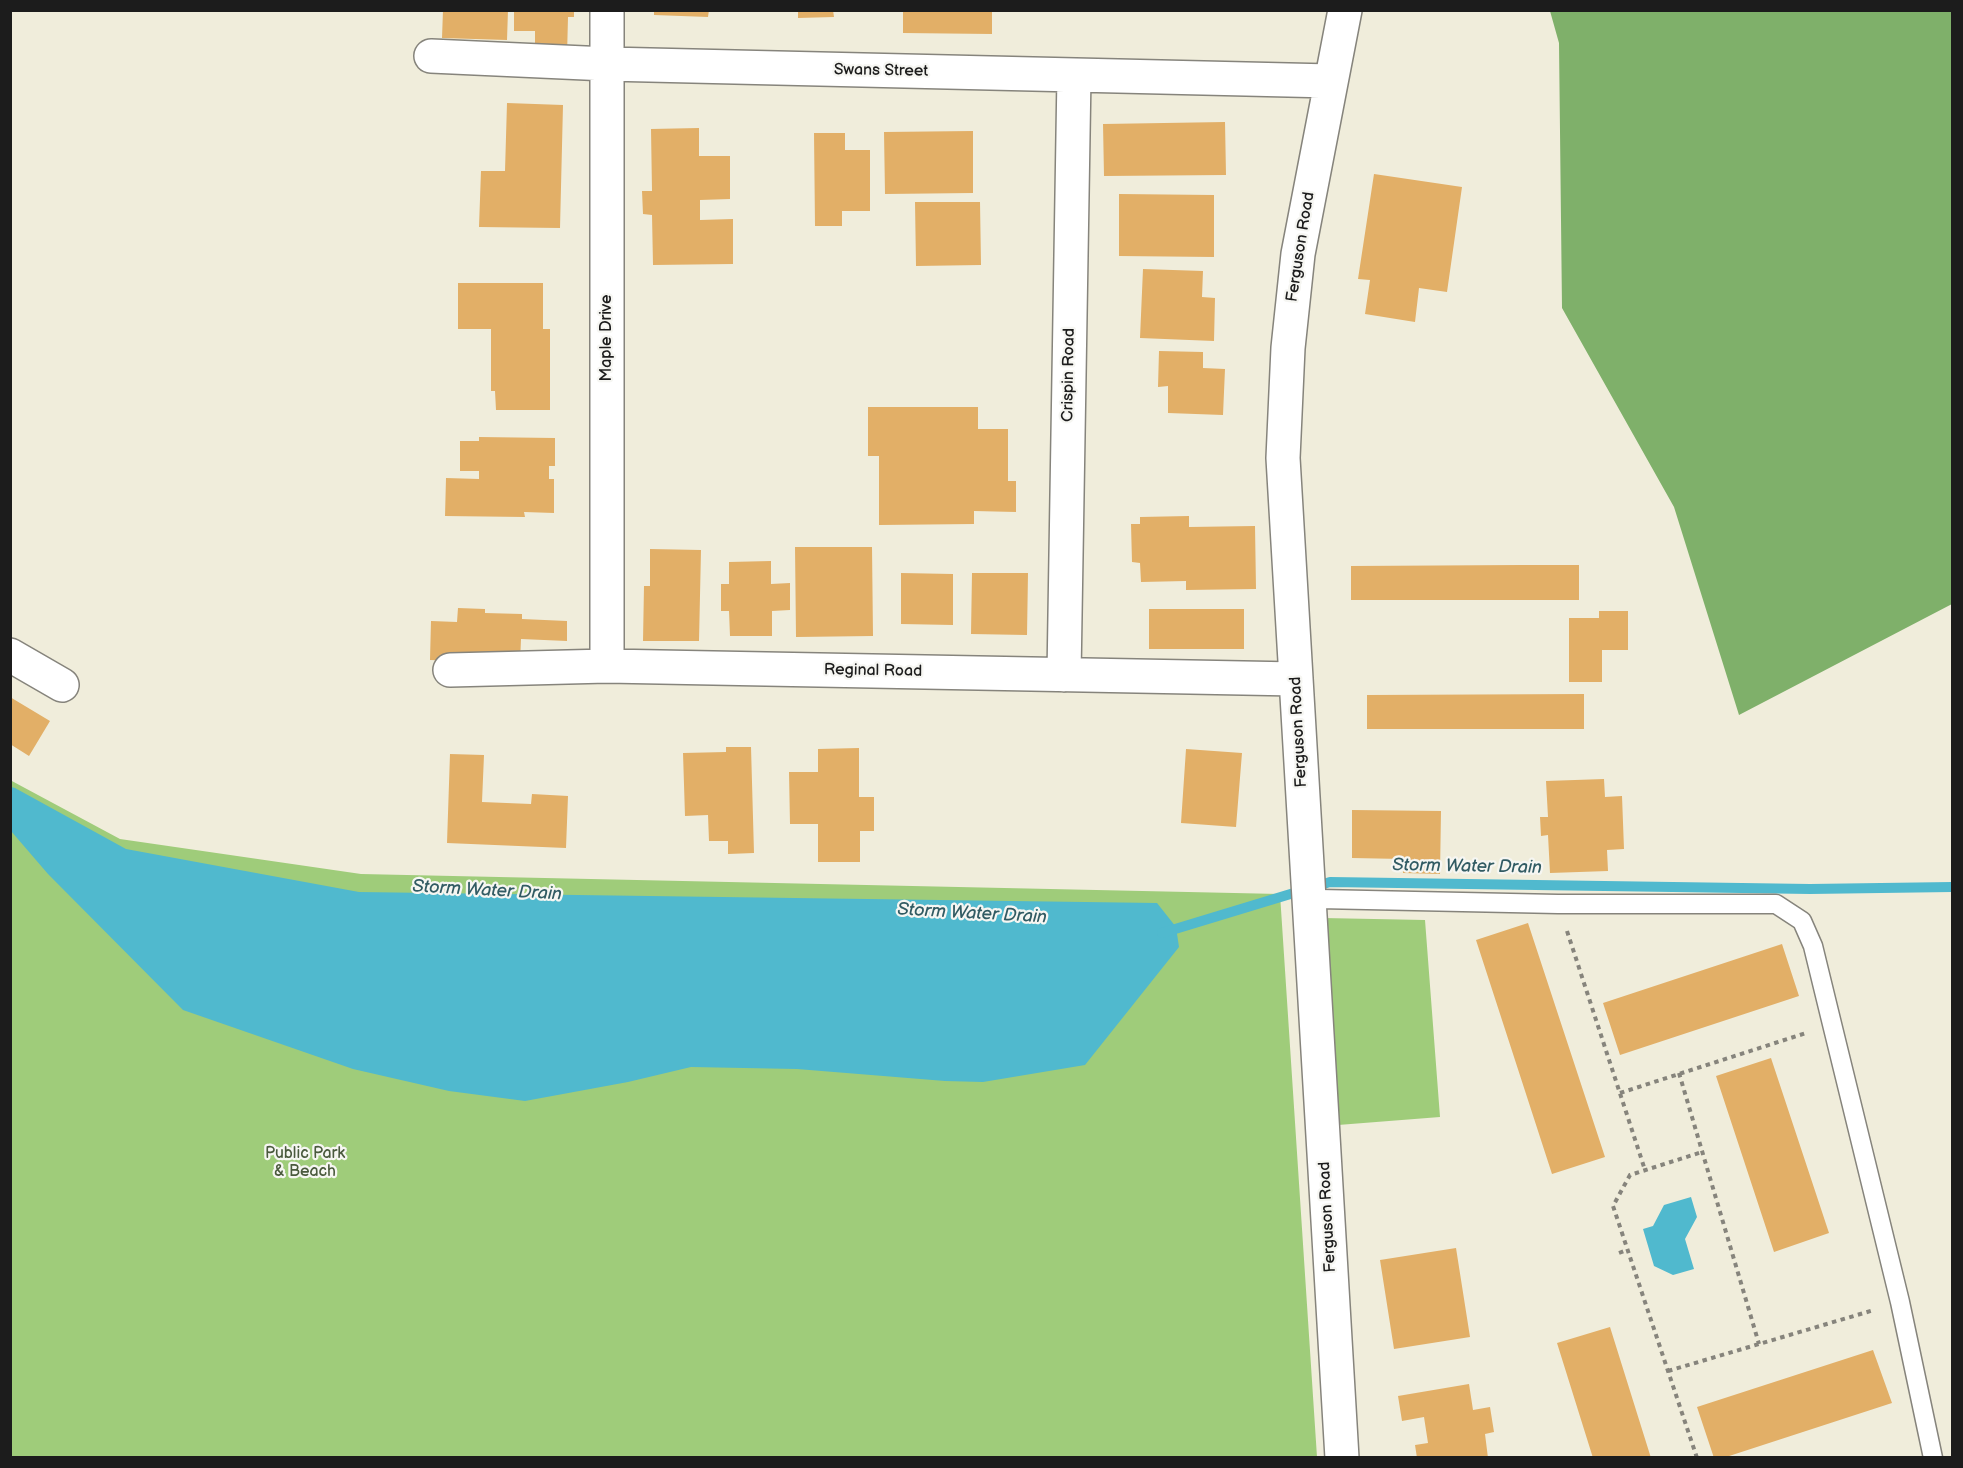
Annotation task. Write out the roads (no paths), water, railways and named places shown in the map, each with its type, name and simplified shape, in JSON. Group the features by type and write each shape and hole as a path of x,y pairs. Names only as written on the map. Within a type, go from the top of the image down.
{"street":[{"name":"Maple Drive","path":"607,10 607,666"},
{"name":"Ferguson Road","path":"1342,1458 1283,458 1288,348 1298,254 1345,10"},
{"name":"Swans Street","path":"431,56 607,64 1331,81"},
{"name":"Crispin Road","path":"1064,675 1074,75"},
{"path":"10,655 62,685"},
{"name":"Reginal Road","path":"450,670 607,666 1296,679"}],"lane":[{"path":"1310,906 1319,899 1558,904 1776,904 1802,921 1813,946 1900,1302 1934,1458"}],"water":[{"path":"11,787 126,849 359,892 1157,903 1176,927 1179,947 1085,1065 983,1082 797,1069 691,1067 628,1082 525,1101 449,1091 353,1069 183,1010 48,874 11,831"},
{"path":"1691,1197 1697,1217 1685,1239 1694,1269 1673,1275 1654,1266 1643,1229 1653,1226 1664,1205"}],"waterway":[{"name":"Storm Water Drain","path":"1162,933 1330,882 1810,889 1952,887"}],"park label":[{"name":"Public Park & Beach","path":"305,1163"}]}
